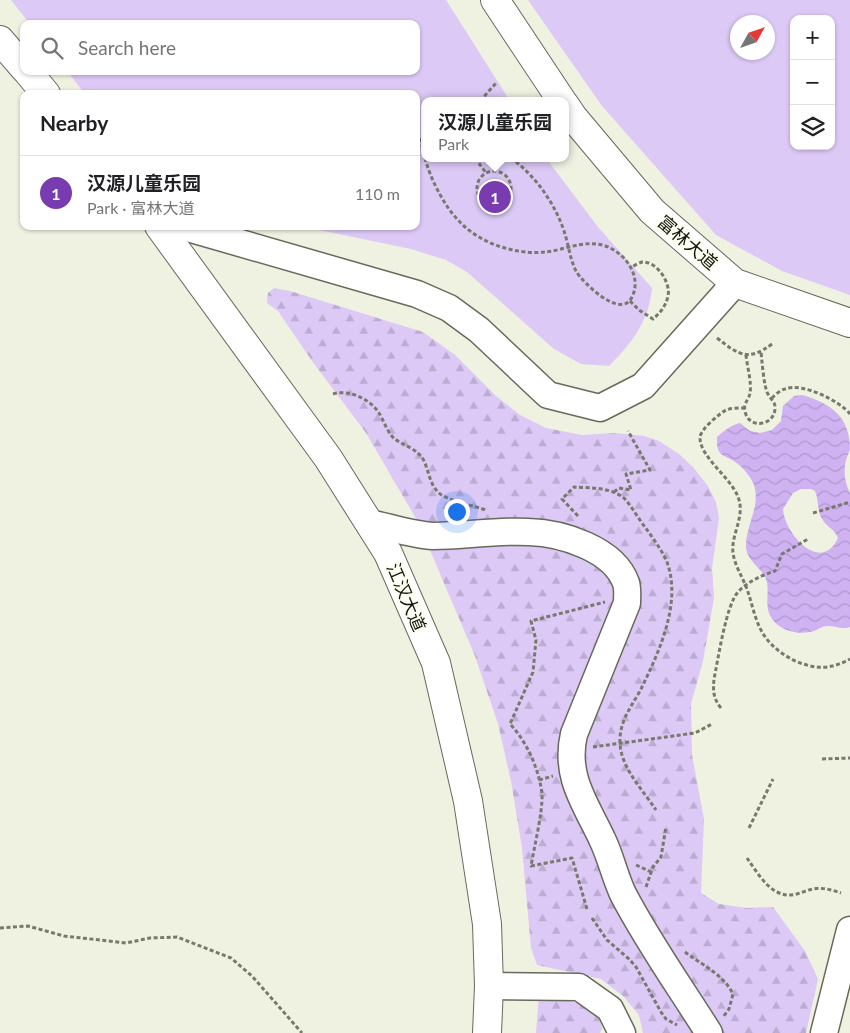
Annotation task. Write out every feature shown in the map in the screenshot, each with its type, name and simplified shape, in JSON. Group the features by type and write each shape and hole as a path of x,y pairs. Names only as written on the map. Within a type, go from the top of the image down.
{"main road":[{"path":"495,0 559,97"},
{"path":"0,40 20,63"},
{"path":"30,75 43,90"},
{"name":"富林大道","path":"569,111 652,211 735,283 850,323"},
{"name":"江汉大道","path":"162,230 328,458 388,553 436,663 468,801 487,924 488,986 486,1033"}],"street":[{"path":"195,230 417,294 449,308 479,330 548,395 600,408 643,386 735,283"},
{"path":"369,523 431,536 528,531 549,534 576,542 599,552 615,565 626,584 627,603 574,734 570,749 574,782 604,842 622,891 637,919 715,1026"},
{"path":"824,1033 850,930"},
{"path":"488,986 579,987 610,1008 617,1029"}],"path":[{"path":"484,97 497,82"},
{"path":"426,162 431,176 451,211 458,221 478,236 503,247 531,252 546,252 569,247 592,244 602,245 617,252 632,267 635,285 634,295 630,301 624,303 602,298 581,279 573,265 569,247 565,232 552,206 528,173 516,162"},
{"path":"477,162 486,172 498,172 508,177 510,193 504,202 493,205 483,201 477,186 479,180 486,172"},
{"path":"630,301 639,310 653,319 663,308 669,294 666,281 658,269 651,264 643,262 632,267"},
{"path":"716,338 746,355 761,352 772,344"},
{"path":"746,355 750,394 744,408 746,416 754,423 764,423 769,421 775,412 774,402 768,394 761,352"},
{"path":"772,398 785,388 812,391 846,408 850,414"},
{"path":"333,394 342,391 353,394 370,403 378,411 392,437 410,447 421,457 427,466 434,487 440,495 489,511"},
{"path":"744,408 725,411 705,428 700,436 701,444 707,455 716,468 729,481 741,505 733,540 733,553 755,615 765,638 777,650 809,666 831,667 850,659"},
{"path":"614,492 619,488 631,490 626,474 650,470 628,431"},
{"path":"813,513 850,502"},
{"path":"721,708 716,702 713,692 714,679 734,598 745,585 775,571 782,554 808,539"},
{"path":"586,909 572,858 531,866 542,796 539,780 530,755 518,732 510,724 533,672 536,640 531,621 627,597"},
{"path":"590,748 695,732 712,724"},
{"path":"822,759 850,758"},
{"path":"749,828 773,780"},
{"path":"645,889 653,867 660,857 666,827"},
{"path":"747,858 765,882 782,895 792,895 814,888 841,893"},
{"path":"592,918 607,940 636,967 666,1019 681,1027"},
{"path":"0,928 28,926 64,936 126,943 150,938 177,937 231,958 252,976 302,1033"},
{"path":"680,947 720,976 734,994 729,1009 715,1026"}],"green space":[{"path":"11,0 446,0 507,97 421,97 421,162 549,162 598,227 652,288 643,321 632,340 609,366 581,364 554,349 467,272 446,260 411,249 319,230 420,230 420,90 82,90 70,75 420,75 420,20 27,20"},
{"path":"528,0 850,0 850,295 782,271 716,235 602,106"},
{"path":"274,288 290,291 423,332 455,355 496,396 520,415 546,428 582,435 615,433 644,436 659,441 679,454 693,467 708,486 716,502 719,518 712,568 714,598 703,661 691,704 692,755 704,819 701,893 719,904 747,908 773,907 805,951 818,979 806,1033 643,1033 639,1015 623,996 601,979 537,965 531,948 522,848 511,781 498,724 475,656 418,522 366,433 312,361 278,311 267,303 268,293"},
{"path":"539,995 577,1003 586,1007 599,1020 602,1029 600,1033 536,1033"}],"water":[{"path":"802,395 812,398 829,407 842,420 849,438 850,449 845,469 850,493 850,627 847,628 826,626 814,631 801,633 788,630 776,624 772,619 767,604 768,587 766,579 749,557 746,548 746,540 756,501 754,485 743,468 722,455 718,449 717,437 728,428 737,424 740,423 750,431 760,433 772,430 781,421 783,406 794,396","holes":["801,489 815,491 822,519 838,538 831,548 822,552 813,551 796,538 785,519 783,509 793,493"]}],"place":[{"name":"汉源儿童乐园","path":"495,197"}]}
